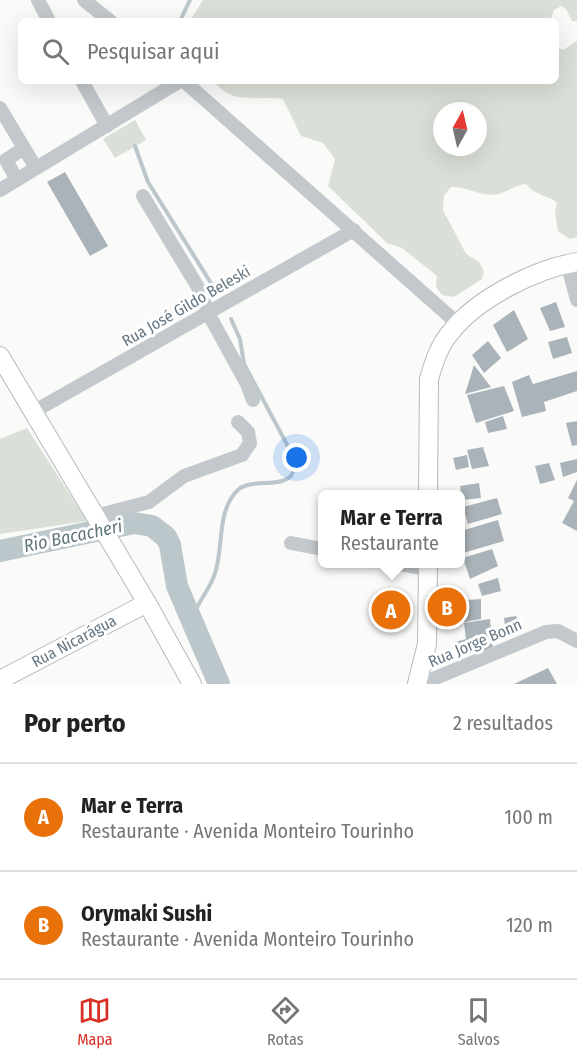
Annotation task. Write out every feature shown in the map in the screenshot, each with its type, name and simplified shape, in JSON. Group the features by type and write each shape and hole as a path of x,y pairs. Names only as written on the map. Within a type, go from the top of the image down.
{"main road":[{"path":"428,490 429,379 439,350 458,323 516,283 572,262"},
{"path":"0,356 147,603 192,684"},
{"path":"419,684 427,644 428,568"},
{"name":"Rua Nicarágua","path":"0,680 147,603"}],"street":[{"path":"38,0 47,18"},
{"path":"84,0 106,18"},
{"path":"84,84 107,126"},
{"path":"0,190 177,84"},
{"path":"185,84 458,323"},
{"path":"0,108 36,168"},
{"path":"17,180 6,160 24,148"},
{"path":"143,196 202,294 208,313 247,384 253,400"},
{"name":"Rua José Gildo Beleski","path":"33,412 354,230"},
{"path":"572,262 577,300"},
{"path":"95,516 149,502 183,476 242,455 250,443 248,432 238,422"},
{"path":"291,543 318,548"},
{"name":"Rua Jorge Bonn","path":"419,684 546,632 558,632 577,641"}],"shaded area":[{"path":"203,0 577,0 577,21 572,21 566,9 561,6 554,10 551,18 192,18"},
{"path":"577,41 577,237 570,239 558,231 555,213 557,203 526,184 493,195 451,187 444,196 443,210 466,254 479,262 484,271 482,279 454,297 442,295 436,287 437,276 402,248 387,243 328,186 335,159 323,143 301,136 283,99 237,97 221,89 217,84 559,84 559,48 563,50"},
{"path":"135,120 146,140 115,158 103,139"},
{"path":"27,428 87,521 0,534 0,439"}],"building":[{"path":"65,172 108,246 90,256 47,182"},
{"path":"556,302 565,327 550,331 540,308"},
{"path":"514,310 528,339 507,352 493,325"},
{"path":"567,337 572,353 553,359 548,342"},
{"path":"488,341 501,358 484,373 472,355"},
{"path":"474,365 491,387 465,394"},
{"path":"577,371 577,391 544,402 546,411 522,417 512,382 529,375 533,384"},
{"path":"504,386 514,411 476,423 467,395"},
{"path":"503,416 507,429 488,433 485,422"},
{"path":"577,421 577,445 572,446 566,423"},
{"path":"483,447 489,466 472,469 467,450"},
{"path":"467,455 469,467 456,470 453,458"},
{"path":"577,459 577,472 563,477 560,463"},
{"path":"549,463 555,480 540,484 535,466"},
{"path":"577,480 577,531 562,523 574,501 568,498"},
{"path":"479,483 481,498 465,500 465,490 461,490 460,486"},
{"path":"497,498 502,514 468,524 465,506"},
{"path":"498,520 504,541 465,552 465,530"},
{"path":"492,549 498,566 470,579 465,557"},
{"path":"498,578 501,591 482,596 478,584"},
{"path":"481,599 481,619 454,624 453,601"},
{"path":"516,616 522,628 506,633 504,618"},
{"path":"490,619 493,649 457,656 455,642 466,639 464,623"},
{"path":"548,668 557,684 514,684"}],"waterway":[{"path":"181,18 190,0"},
{"path":"135,146 148,182 214,288"},
{"path":"192,623 196,609 215,573 224,518 232,497 239,489 247,485 286,480 292,475 294,466 291,452 244,364 240,339 231,319"},
{"name":"Rio Bacacheri","path":"0,551 134,523 152,526 166,537 170,545 177,586 219,684"}],"place":[{"name":"Orymaki Sushi","path":"447,607"},
{"name":"Mar e Terra","path":"391,610"}]}
